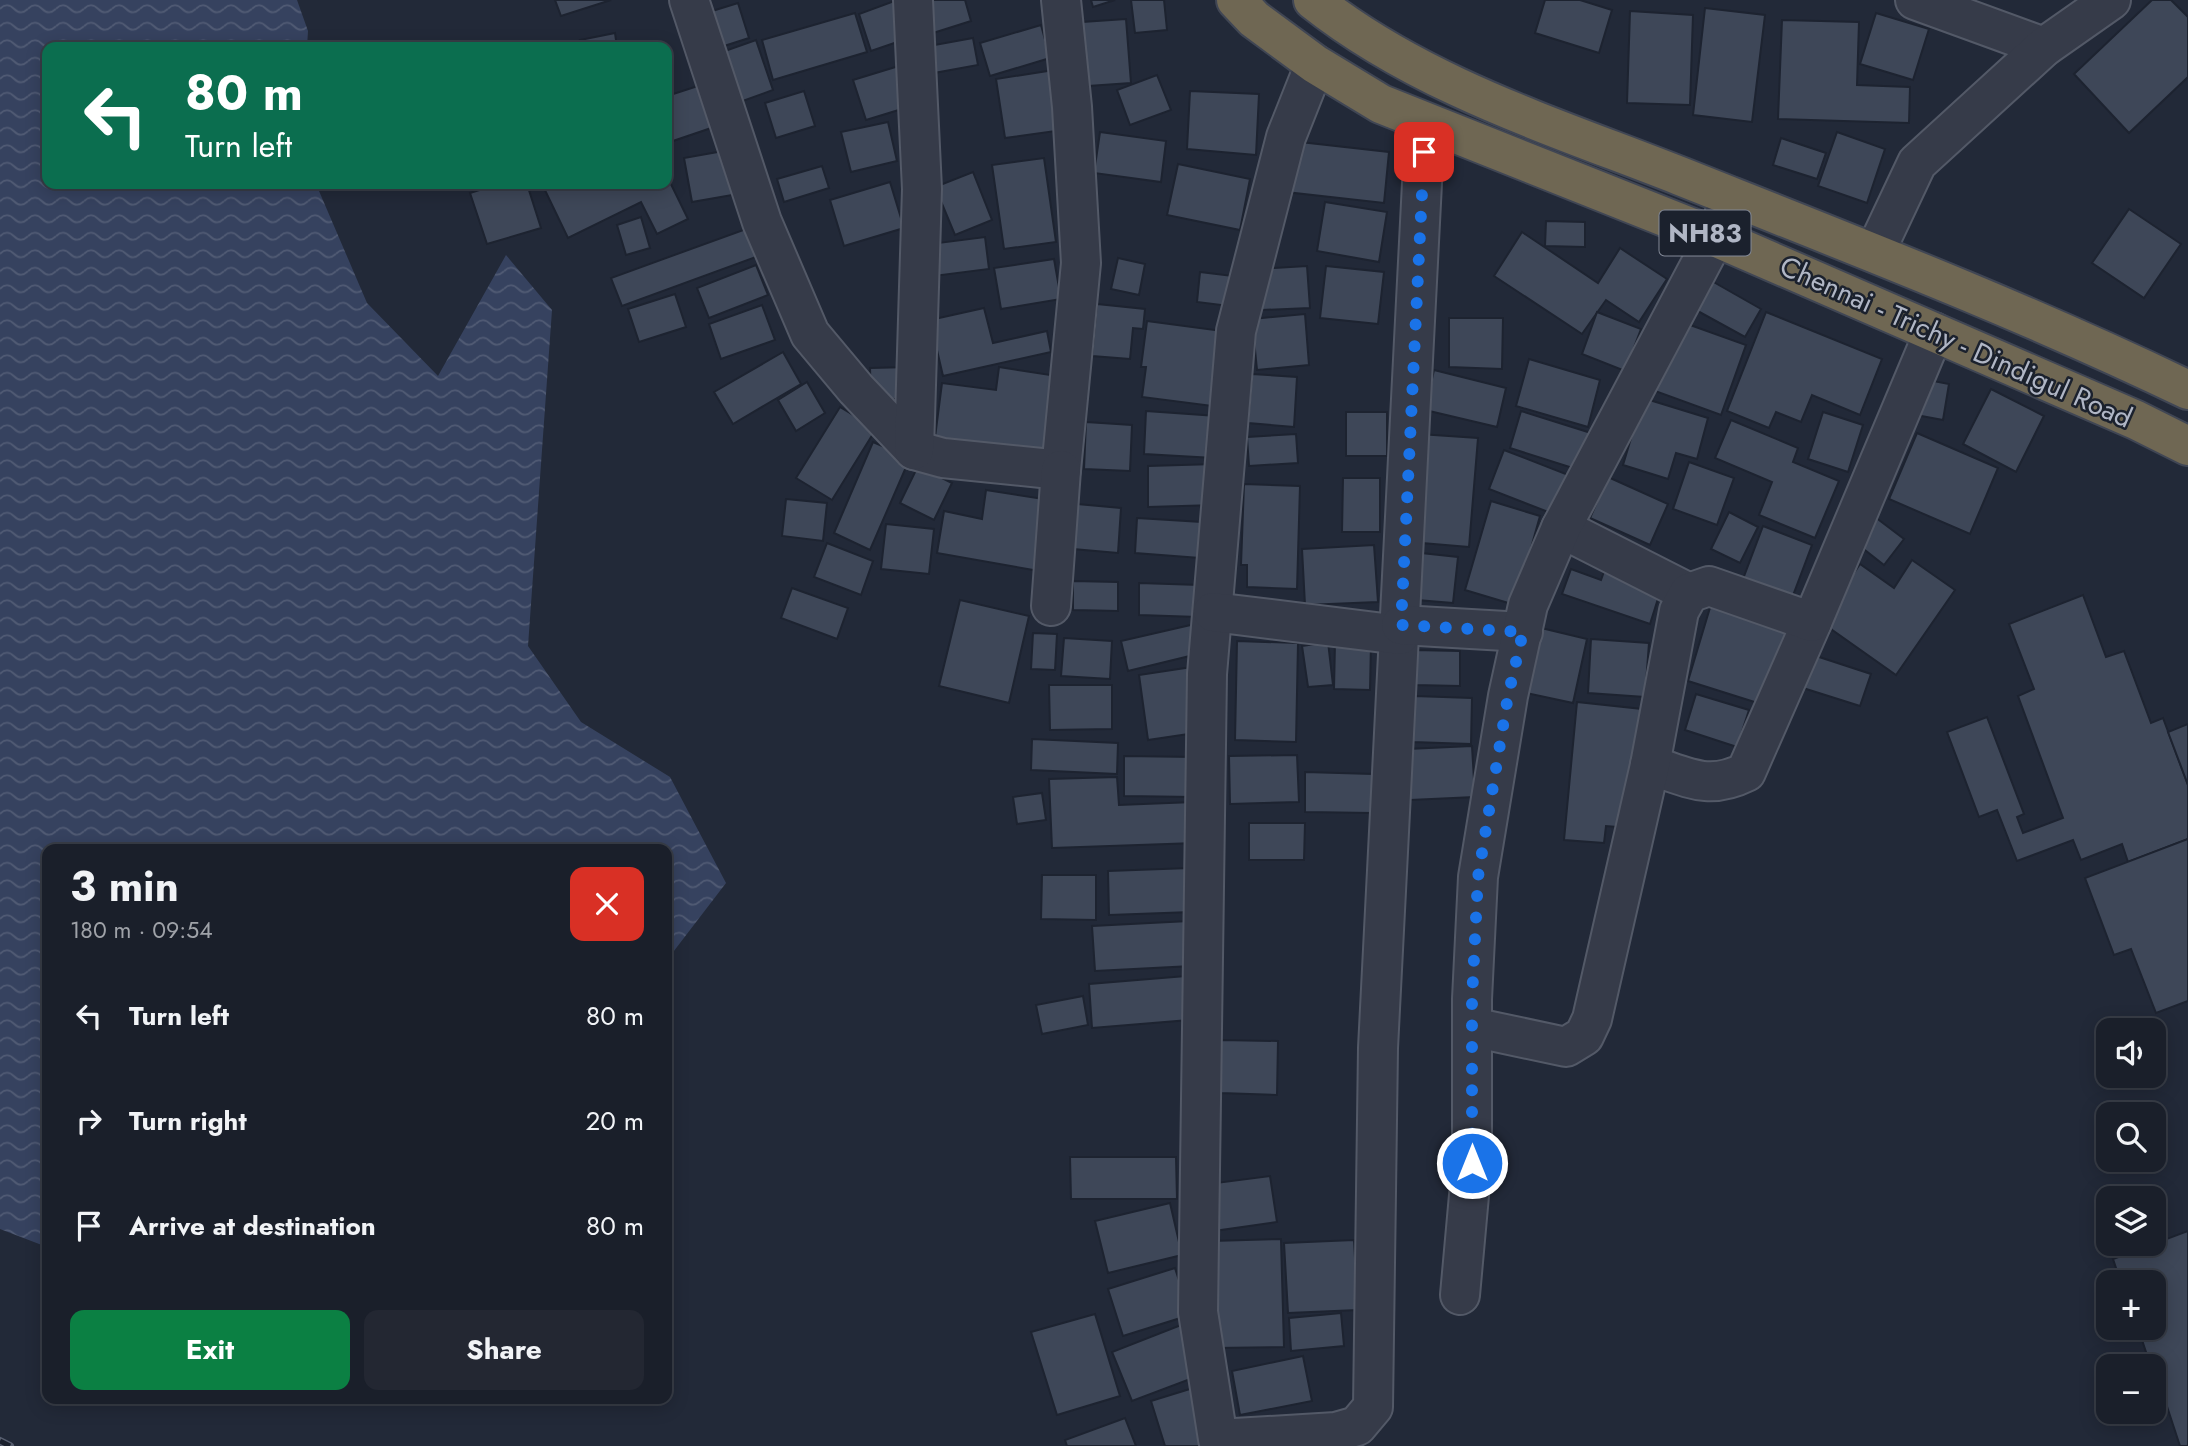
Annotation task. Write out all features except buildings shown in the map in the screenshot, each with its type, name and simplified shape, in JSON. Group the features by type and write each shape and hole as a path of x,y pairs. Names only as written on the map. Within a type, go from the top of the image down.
{"highway":[{"name":"Chennai - Trichy - Dindigul Road","path":"1236,0 1254,19 1315,64 1381,104 1425,124 1715,237 2136,420 2188,446"},
{"name":"Chennai - Trichy - Dindigul Road","path":"1313,0 1371,40 1442,82 1875,252 2066,332 2188,390"}],"street":[{"path":"690,0 762,222 810,334 914,450 943,458 1060,470"},
{"path":"913,0 922,189 914,450"},
{"path":"1051,606 1060,470 1081,263 1072,107 1061,0"},
{"path":"1915,0 2045,47"},
{"path":"1875,252 1917,163 2045,47 2111,0"},
{"path":"1315,64 1286,137 1236,331 1208,674 1198,1311 1219,1442 1336,1432 1357,1426 1373,1407 1378,1048 1425,124"},
{"path":"1460,1295 1472,1163 1472,1027 1478,877 1508,696 1528,605 1562,528 1715,237 1732,197"},
{"path":"1650,765 1704,783 1728,781 1746,772 1934,332"},
{"path":"1562,528 1689,593"},
{"path":"1472,1027 1566,1047 1584,1036 1592,1018 1650,765 1679,611 1689,593 1709,586 1812,622"},
{"path":"1213,612 1401,630 1523,632"}],"water":[{"path":"0,0 297,0 308,31 307,42 42,42 42,189 318,189 367,303 438,376 506,255 552,310 528,646 581,722 670,777 726,883 672,953 672,844 42,844 42,1245 0,1229"}],"railway":[{"path":"0,1441 10,1446"}],"route":[{"path":"1424,152 1401,625 1523,632 1508,696 1478,877 1472,999 1472,1163"}]}
